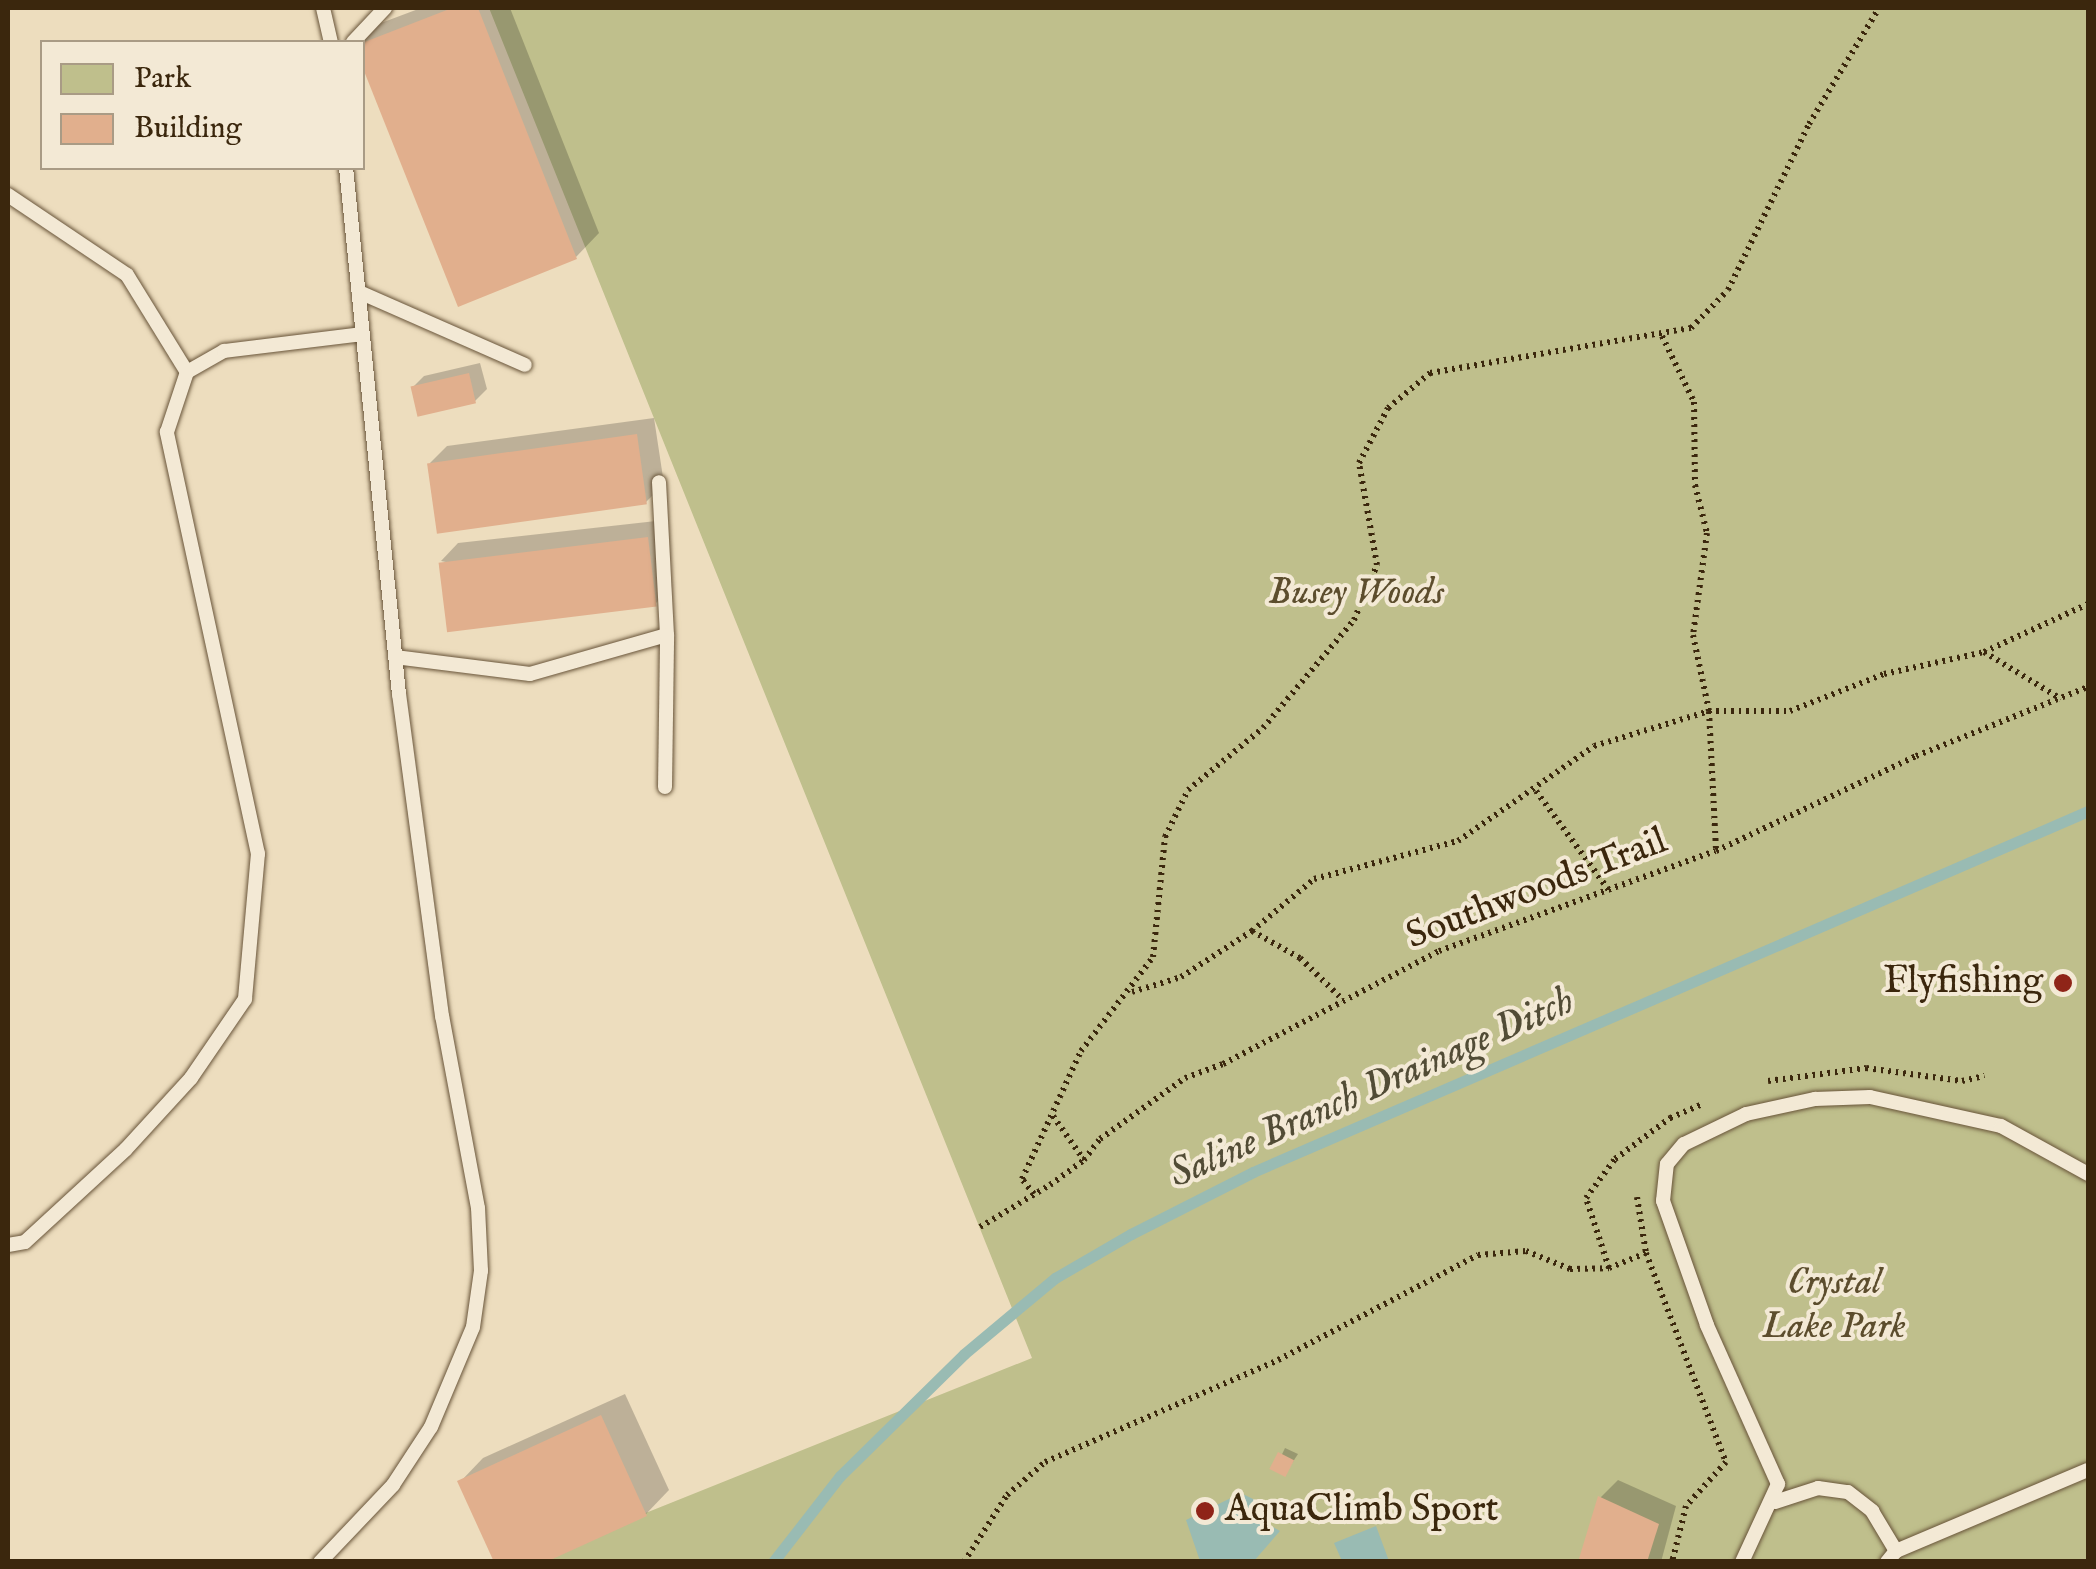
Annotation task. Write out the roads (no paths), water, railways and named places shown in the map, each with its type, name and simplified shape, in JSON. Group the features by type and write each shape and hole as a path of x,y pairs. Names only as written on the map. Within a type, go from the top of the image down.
{"lane":[{"path":"323,8 331,40"},
{"path":"355,40 385,8"},
{"path":"320,1562 393,1485 432,1428 474,1327 481,1271 478,1208 442,1016 395,657 346,170"},
{"path":"8,195 127,275 187,372"},
{"path":"359,292 525,365"},
{"path":"8,1245 25,1242 126,1149 191,1078 245,999 258,854 168,432 187,372 224,351 362,334"},
{"path":"659,482 667,635 665,787"},
{"path":"395,657 530,674 667,635"},
{"path":"1742,1562 1774,1502 1778,1484 1706,1325 1663,1201 1667,1164 1684,1144 1746,1114 1815,1099 1870,1097 2002,1126 2088,1174"},
{"path":"1774,1502 1818,1488 1848,1492 1872,1511 1891,1556 2088,1470"}],"water":[{"path":"1241,1493 1255,1500 1261,1520 1280,1531 1254,1561 1200,1561 1186,1520"},
{"path":"1376,1526 1389,1561 1342,1561 1334,1543"}],"waterway":[{"name":"Saline Branch Drainage Ditch","path":"773,1562 840,1476 964,1354 1055,1278 1131,1234 1253,1172 2088,811"}],"place":[{"name":"Flyfishing","path":"2063,983"},
{"name":"AquaClimb Sport","path":"1205,1511"}],"park label":[{"name":"Busey Woods","path":"1356,594"},
{"name":"Crystal Lake Park","path":"1834,1306"}]}
